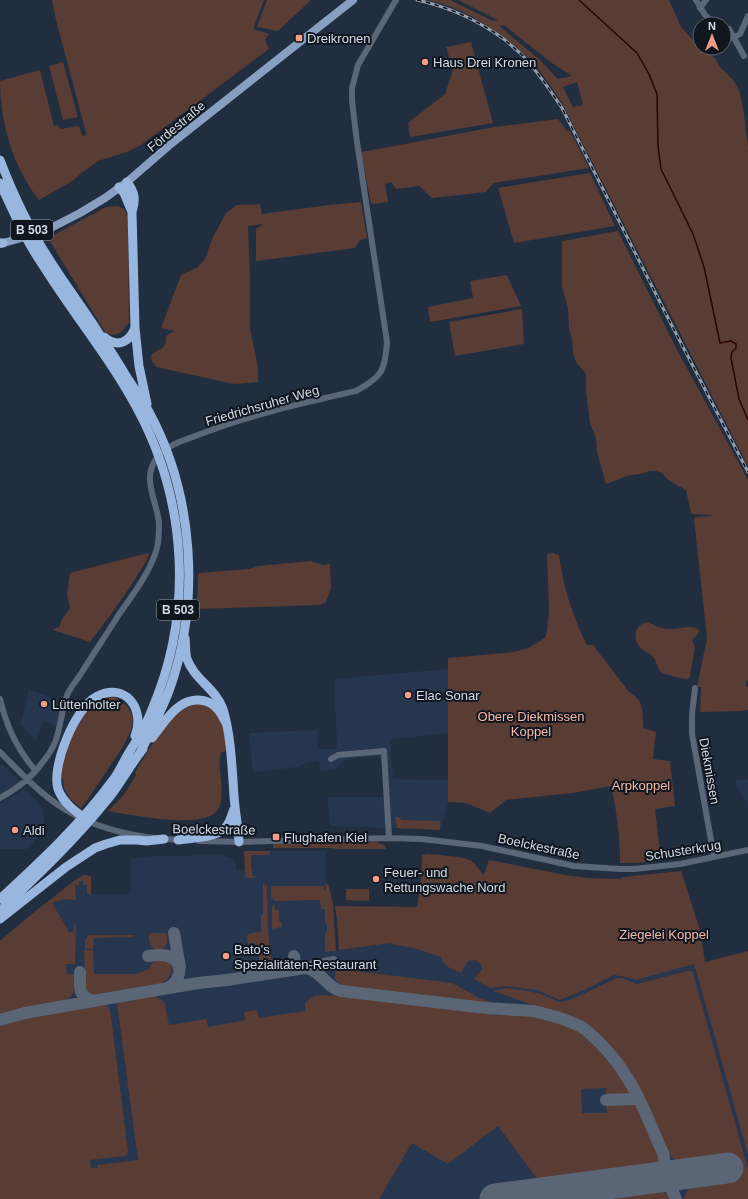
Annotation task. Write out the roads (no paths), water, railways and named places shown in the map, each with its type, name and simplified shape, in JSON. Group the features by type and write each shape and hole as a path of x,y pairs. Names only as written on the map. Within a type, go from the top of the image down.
{"highway":[{"name":"B 503","path":"0,160 17,201 40,245 65,285 100,334 149,411 160,448 160,461 169,487 178,535 180,566 178,611 168,665 153,709 140,735 115,778 93,810 44,869 0,911"},
{"name":"B 503","path":"0,180 22,230 42,264 126,389 160,448 168,454 176,482 186,533 189,574 185,625 186,654 193,671 218,699 226,723"},
{"path":"0,183 9,202"},
{"path":"123,184 131,188 135,203 132,212 135,328 139,366 149,411"},
{"path":"100,334 111,342 119,343 129,339 135,328"},
{"name":"B 503","path":"93,810 109,798 140,753 160,713 176,666 185,625"},
{"name":"B 503","path":"88,821 61,796 57,782 57,770 61,752 72,727 83,709 92,699 101,694 115,692 126,696 134,705 138,718 138,726 130,751"},
{"path":"140,753 169,716 178,707 186,702 196,700 209,702 218,709 226,723 229,740 239,842"},
{"path":"178,840 210,836 219,833 228,824 235,808"},
{"name":"B 503","path":"0,899 73,834"},
{"path":"0,919 66,867 95,848 128,839 146,841 164,839"}],"main road":[{"name":"Fördestraße","path":"4,243 47,230 105,198 350,2"}],"street":[{"name":"Friedrichsruher Weg","path":"0,798 27,780 43,762 55,741 68,693 97,647 142,582 150,567 158,547 159,537 159,522 150,488 150,474 155,459 172,445 210,430 257,415 356,391 371,383 382,370 386,359 387,342 357,142 352,88 358,65 396,0"},
{"path":"696,0 706,16"},
{"path":"700,8 706,0"},
{"path":"744,56 733,38 740,34 748,16"},
{"name":"Diekmissen","path":"695,688 692,734 714,857"},
{"path":"0,699 10,733 36,771"},
{"path":"331,759 338,755 384,751 389,838"},
{"name":"Boelckestraße","path":"0,752 44,796 60,807 103,827 127,833 164,839 239,842 389,838 422,839 482,846 574,866 620,869"},
{"name":"Schusterkrug","path":"620,869 634,869 674,864 748,850"}],"waterway":[{"path":"579,0 637,53 649,74 657,94 658,146 661,169 693,234 704,267 720,343 731,341 736,344 736,348 732,352 731,358 739,399 748,420"}],"railway":[{"path":"417,0 452,10 474,20 495,33 521,54 548,87 562,108 748,472"}],"place":[{"name":"Dreikronen","path":"299,38"},
{"name":"Haus Drei Kronen","path":"425,62"},
{"name":"Elac Sonar","path":"408,695"},
{"name":"Lüttenholter","path":"44,704"},
{"name":"Aldi","path":"15,830"},
{"name":"Flughafen Kiel","path":"276,837"},
{"name":"Feuer- und Rettungswache Nord","path":"376,879"},
{"name":"Bato's Spezialitäten-Restaurant","path":"226,956"}],"park label":[{"name":"Obere Diekmissen Koppel","path":"531,724"},
{"name":"Arpkoppel","path":"641,785"},
{"name":"Ziegelei Koppel","path":"664,934"}]}
